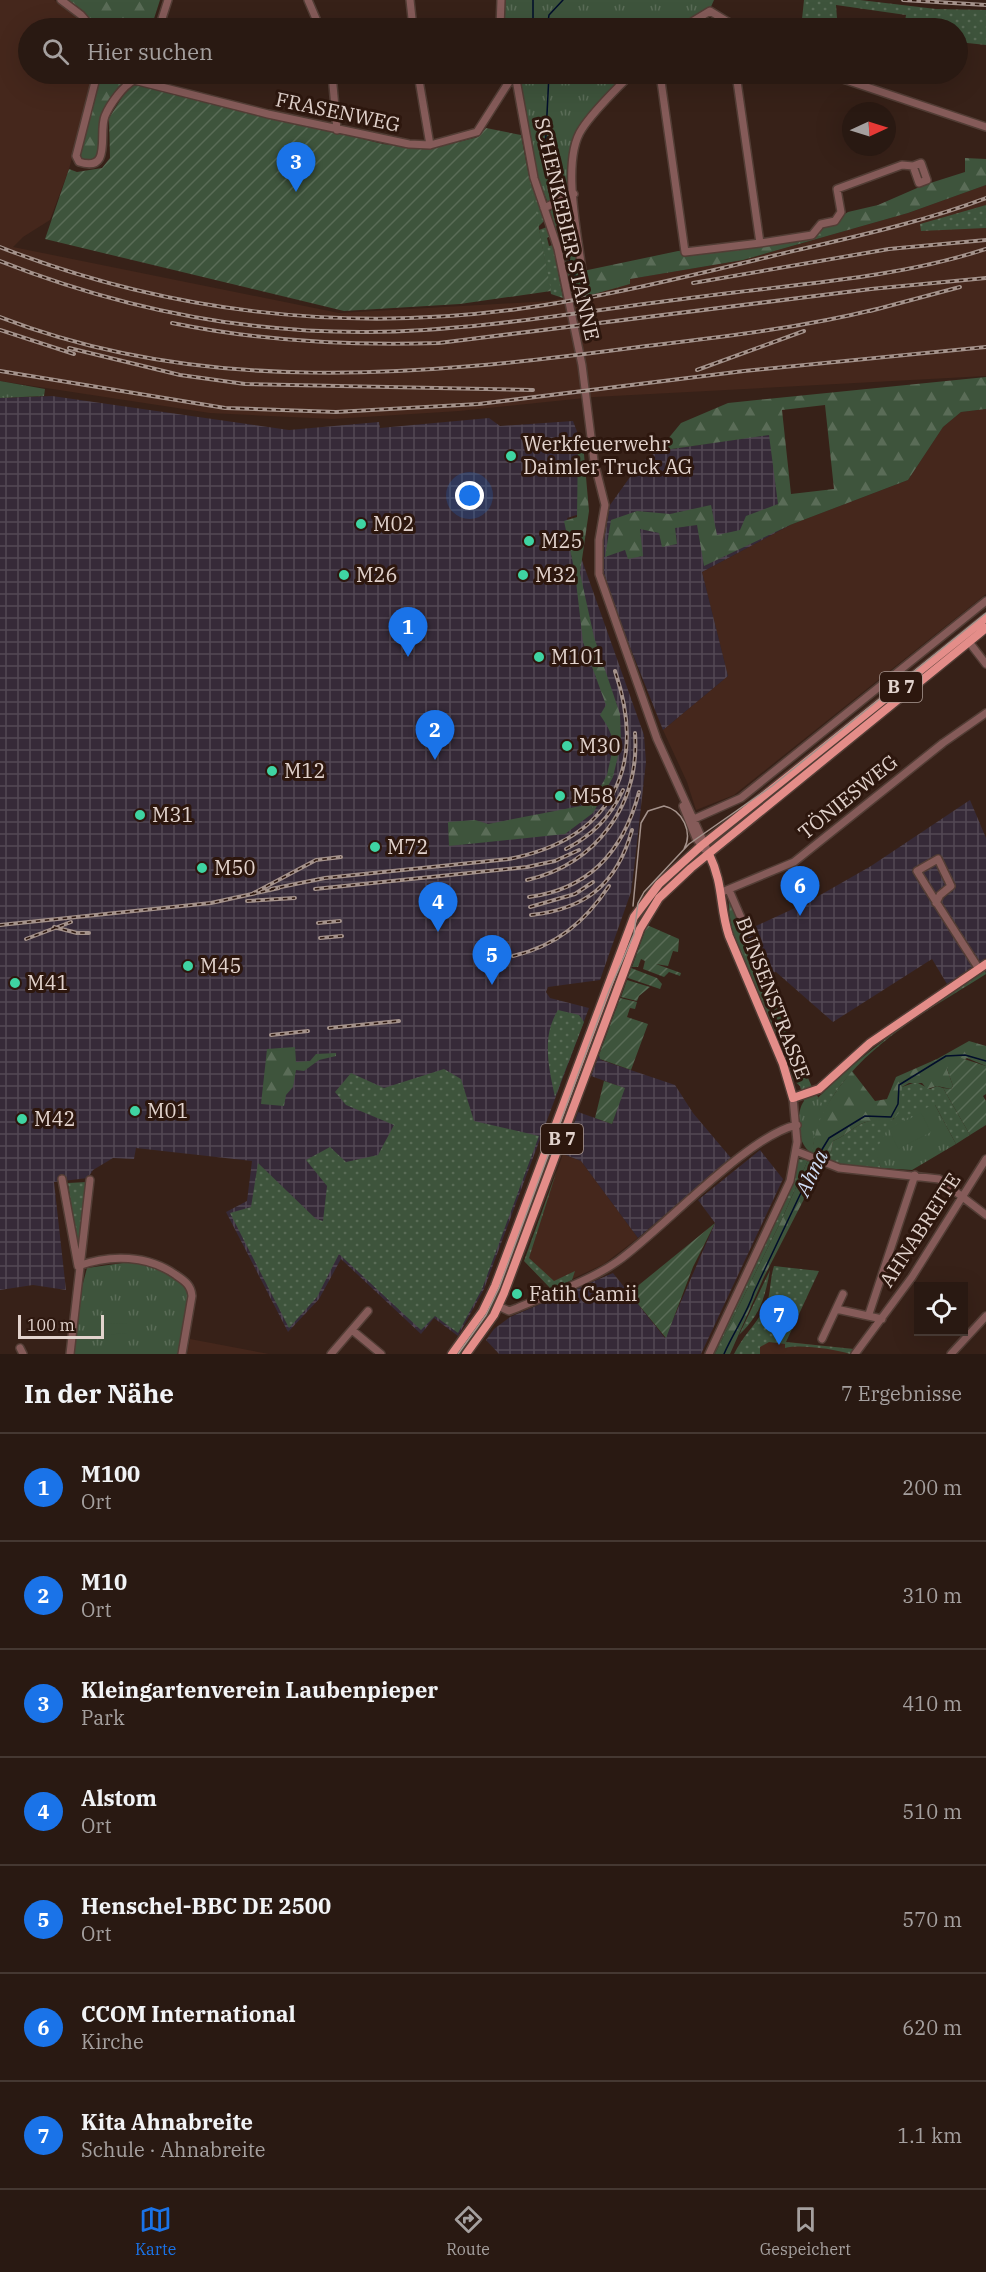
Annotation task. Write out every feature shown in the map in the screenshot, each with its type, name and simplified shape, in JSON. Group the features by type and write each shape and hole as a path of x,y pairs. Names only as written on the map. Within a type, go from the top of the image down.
{"main road":[{"name":"B 7","path":"452,1354 483,1311 495,1286 634,918 659,884 703,845 986,618"},
{"name":"B 7","path":"466,1354 498,1306 640,929 659,898 709,854 986,628"},
{"name":"BUNSENSTRASSE","path":"709,854 726,891 724,920 729,936 783,1064 793,1098"},
{"path":"793,1098 819,1089 870,1043 982,966"}],"street":[{"path":"61,0 84,18"},
{"path":"162,18 168,0"},
{"path":"308,0 316,18"},
{"path":"410,0 412,18"},
{"path":"500,18 501,0"},
{"path":"698,18 710,11 719,18"},
{"name":"FRASENWEG","path":"95,84 76,156 79,162 88,165 96,162 103,154 105,116 127,84"},
{"name":"FRASENWEG","path":"163,84 337,130 408,144 430,144 477,132 484,125 506,84"},
{"path":"333,84 337,130"},
{"path":"420,84 430,144"},
{"name":"SCHENKEBIER STANNE","path":"518,84 534,178 558,249 578,344 594,461 605,504 599,540 599,574 617,629 703,845"},
{"path":"582,271 572,161 581,130 622,84"},
{"path":"661,84 686,252 812,236 820,224 835,220 841,212 837,189 902,165 913,166"},
{"path":"737,84 760,243"},
{"path":"858,84 986,127"},
{"path":"503,88 513,87 519,90"},
{"path":"544,208 574,194"},
{"path":"694,819 741,798 986,601"},
{"path":"969,642 986,664"},
{"name":"TÖNIESWEG","path":"726,891 794,862 943,743 986,713"},
{"name":"SCHENKEBIER STANNE","path":"672,772 675,788 703,845"},
{"path":"703,845 709,854"},
{"path":"936,903 940,895 951,886 938,859 918,871 936,903 982,966"},
{"name":"BUNSENSTRASSE","path":"726,891 745,927"},
{"name":"BUNSENSTRASSE","path":"709,1354 782,1203 790,1181 796,1151 797,1125 793,1098"},
{"path":"498,1306 509,1311 518,1308 616,1262 745,1155 779,1131 797,1125"},
{"path":"796,1151 839,1168 939,1179 963,1195 986,1215"},
{"name":"AHNABREITE","path":"855,1354 912,1277 986,1159"},
{"name":"AHNABREITE","path":"869,1314 915,1175"},
{"path":"62,1179 78,1266"},
{"path":"70,1354 78,1266 83,1252 90,1180"},
{"path":"78,1266 129,1258 144,1259 158,1263 185,1282 192,1289 192,1296 182,1354"},
{"path":"822,1339 843,1294"},
{"path":"836,1309 882,1318"},
{"path":"331,1354 368,1311"},
{"path":"951,1354 986,1316"},
{"path":"352,1330 381,1354"}],"shaded area":[{"path":"0,0 54,0 79,18 18,18 18,84 92,84 69,169 50,220 23,237 13,247 339,313 550,301 630,284 629,279 743,260 908,213 986,185 986,376 594,397 459,411 333,419 210,413 0,381"},
{"path":"52,396 289,430 379,422 380,428 489,418 500,426 573,421 581,442 580,514 567,518 644,735 646,762 634,869 631,892 600,980 548,987 546,992 550,998 589,1008 484,1289 458,1336 434,1318 421,1334 341,1259 319,1299 288,1332 226,1212 247,1201 252,1161 136,1148 134,1159 113,1158 93,1170 88,1178 54,1182 66,1290 33,1285 0,1290 0,398"},
{"path":"986,409 986,594 734,795 696,810 687,782 663,730 728,676 702,572 790,525 908,480 943,427 961,412"},
{"path":"778,433 790,525 702,572 728,676 663,730 618,617 603,570 602,552 610,505 640,463 658,451"},
{"path":"970,800 986,838 986,958 947,984 932,959 833,1022 776,972 763,974 745,931 808,902 871,866"},
{"path":"599,1055 601,1060 675,1085 693,1113 731,1158 638,1238 581,1161 563,1154 578,1112 612,1124 624,1088 591,1076"},
{"path":"760,1150 783,1179 701,1354 499,1354 486,1340 494,1329 510,1317 613,1273 665,1338 715,1223 698,1200"},
{"path":"563,1154 581,1161 638,1238 604,1264 551,1289 524,1261"},
{"path":"744,1337 854,1349 850,1354 735,1354"},
{"path":"190,1339 269,1354 187,1354"}],"green space":[{"path":"68,0 160,0 154,18 88,18 82,10"},
{"path":"504,0 714,0 710,9 695,18 505,18"},
{"path":"804,0 860,0 936,9 986,10 986,45 968,43 968,18 906,18 906,15 836,5 837,18 802,18"},
{"path":"97,84 124,84 103,115 101,152 97,159 89,161 81,159 79,150"},
{"path":"141,84 383,144 430,149 478,137 486,128 521,135 551,291 460,304 344,311 45,239 69,169 77,172 102,168 110,158 109,118 129,86"},
{"path":"521,84 618,84 582,123 570,191 548,203 537,177"},
{"path":"965,158 986,159 986,185 908,213 743,260 630,279 630,284 573,300 567,292 571,292 581,280 583,271 678,251 760,247 811,236 848,212 878,205 924,185 965,172"},
{"path":"527,171 544,221 538,227"},
{"path":"569,199 572,202 580,274 578,283 572,290 550,211"},
{"path":"986,205 986,228 921,231 920,224"},
{"path":"564,206 572,225 570,245 576,260 572,270 565,256 566,242 558,215 559,208"},
{"path":"547,227 550,236 547,238 549,246 553,245 563,298 551,294 539,230"},
{"path":"986,377 986,409 961,412 943,427 908,480 790,525 704,566 697,525 675,528 677,544 662,547 659,533 640,529 643,556 628,559 625,550 605,557 611,520 637,511 670,514 711,505 717,535 740,530 746,516 778,504 769,435 658,451 681,423 728,403","holes":["825,405 834,489 791,494 782,410"]},
{"path":"0,381 45,389 44,396 0,398"},
{"path":"578,443 583,443 589,511 580,573 594,637 620,714 621,743 613,777 607,775 612,737 600,715 606,705 583,642 575,573 564,521 577,517"},
{"path":"607,775 613,777 593,813 591,804"},
{"path":"591,804 593,813 565,834 449,846 448,822 475,820 488,824"},
{"path":"729,899 812,1087 824,1107 814,1135 812,1153 803,1144 799,1129 799,1113 804,1101 800,1086 792,1079 743,963 730,917"},
{"path":"647,925 679,939 678,952 673,951 668,966 656,964 681,973 680,976 669,972 664,977 643,969 645,961 641,959 638,967 632,967"},
{"path":"631,968 657,978 662,984 660,989 628,978"},
{"path":"985,970 986,974 904,1026 854,1069 835,1094 820,1122 812,1153 812,1104 873,1049 917,1016"},
{"path":"627,980 650,987 639,996 637,1001 621,997"},
{"path":"620,998 637,1002 635,1009 630,1008 627,1017 648,1024 631,1070 600,1059 599,1055"},
{"path":"558,1010 579,1015 584,1022 555,1097 548,1042"},
{"path":"598,1016 603,1018 494,1308 463,1354 456,1354 479,1322"},
{"path":"969,1041 986,1046 986,1066 967,1058 947,1069 953,1086 951,1089 937,1086 927,1089 922,1083 909,1083 902,1087 899,1111 893,1119 888,1122 866,1122 859,1125 833,1141 831,1152 824,1159 812,1153 817,1129 825,1109 852,1071 875,1101 887,1099 896,1077 937,1059"},
{"path":"295,1047 296,1062 310,1061 316,1054 336,1053 336,1056 319,1060 304,1071 296,1070 293,1087 286,1095 284,1106 261,1104 267,1049"},
{"path":"961,1058 986,1066 986,1094 983,1096 986,1101 986,1125 970,1135 943,1088 951,1089 953,1086 947,1069 951,1061"},
{"path":"444,1069 461,1079 474,1121 539,1136 482,1289 458,1333 435,1316 421,1330 339,1254 317,1297 289,1328 230,1213 251,1207 258,1163 316,1219 323,1221 327,1186 306,1160 330,1147 346,1162 378,1155 394,1125 346,1105 335,1092 351,1073 384,1088"},
{"path":"604,1081 625,1088 612,1124 595,1118"},
{"path":"916,1082 930,1089 937,1086 943,1088 970,1135 956,1144 935,1105 876,1152 881,1168 839,1164 824,1157 831,1152 833,1141 862,1123 894,1119 902,1087"},
{"path":"935,1105 956,1144 912,1170 881,1168 875,1152 888,1128"},
{"path":"921,1113 931,1132 898,1149 889,1129"},
{"path":"798,1159 808,1160 781,1221 715,1354 712,1354 786,1200"},
{"path":"808,1160 821,1166 764,1277 730,1354 715,1354 781,1221"},
{"path":"557,1170 529,1258 554,1281 575,1271 572,1280 551,1289 524,1261"},
{"path":"87,1182 78,1254 68,1183"},
{"path":"715,1223 693,1267 666,1338 629,1293"},
{"path":"130,1262 157,1266 189,1289 178,1354 73,1354 82,1287 87,1268"},
{"path":"774,1266 819,1271 786,1342 854,1349 850,1354 817,1348 785,1348 785,1344 769,1342 760,1347 760,1354 734,1354 767,1303"},
{"path":"770,1270 757,1313 739,1335"},
{"path":"127,1323 127,1333 105,1335 104,1324"}],"waterway":[{"path":"533,0 533,18"},
{"path":"549,18 563,0"},
{"path":"548,84 545,154 557,195"},
{"path":"561,204 571,272 575,275"},
{"name":"Ahna","path":"818,1156 829,1138 865,1116 891,1117 898,1104 899,1085 946,1056 965,1055 986,1061"},
{"name":"Ahna","path":"724,1354 748,1308 816,1161"}],"tram line":[{"path":"458,1354 486,1315 499,1288 609,991 634,934 638,903 644,892 689,844 772,786 986,613"},
{"path":"633,906 641,823 648,811 664,806 671,808 681,817 687,829 687,843 684,849"}],"railway":[{"path":"903,0 986,5"},
{"path":"0,247 62,269 190,302 320,317 386,319 452,316 548,305 667,281 901,225 986,198"},
{"path":"693,283 889,249 986,240"},
{"path":"0,261 90,292 181,314 273,328 368,332 492,324 844,279 916,267 986,249"},
{"path":"172,323 238,334 305,341 372,344 439,343 871,289 986,278"},
{"path":"870,311 960,287"},
{"path":"0,317 77,342 155,359 233,369 312,373 392,371 552,358 754,332 877,309"},
{"path":"0,330 74,354"},
{"path":"697,370 804,331"},
{"path":"0,371 225,408 336,412 479,404 744,371 986,347"},
{"path":"69,348 180,375 245,384 533,390"},
{"path":"271,889 325,878 509,859 544,849 573,835 596,816 613,794 623,768 627,738 624,706 615,671"},
{"path":"527,880 552,872 574,860 593,845 609,827 630,784 635,759 635,733"},
{"path":"566,849 584,838 600,824 623,790"},
{"path":"529,897 551,893 570,885 587,876 601,863 614,849 624,832 639,792"},
{"path":"531,915 568,907 583,900 596,890 618,865 632,830"},
{"path":"315,889 527,867 555,861 579,850"},
{"path":"0,925 211,903 252,894 316,860 341,857"},
{"path":"530,907 575,894 593,882"},
{"path":"513,956 543,946 568,931 590,911 609,886"},
{"path":"252,894 279,888"},
{"path":"247,901 295,898"},
{"path":"318,923 340,921"},
{"path":"26,939 71,922"},
{"path":"54,927 77,933 89,933"},
{"path":"320,938 342,936"},
{"path":"329,1028 399,1021"},
{"path":"271,1035 308,1031"}],"place":[{"name":"Kleingartenverein Laubenpieper","path":"296,192"},
{"name":"Werkfeuerwehr Daimler Truck AG","path":"511,456"},
{"name":"M02","path":"361,524"},
{"name":"M25","path":"529,541"},
{"name":"M26","path":"344,575"},
{"name":"M32","path":"523,575"},
{"name":"M100","path":"408,657"},
{"name":"M101","path":"539,657"},
{"name":"M30","path":"567,746"},
{"name":"M10","path":"435,760"},
{"name":"M12","path":"272,771"},
{"name":"M58","path":"560,796"},
{"name":"M31","path":"140,815"},
{"name":"M72","path":"375,847"},
{"name":"M50","path":"202,868"},
{"name":"CCOM International","path":"800,916"},
{"name":"Alstom","path":"438,932"},
{"name":"M45","path":"188,966"},
{"name":"M41","path":"15,983"},
{"name":"Henschel-BBC DE 2500","path":"492,985"},
{"name":"M01","path":"135,1111"},
{"name":"M42","path":"22,1119"},
{"name":"Fatih Camii","path":"517,1294"},
{"name":"Kita Ahnabreite","path":"779,1345"}]}
